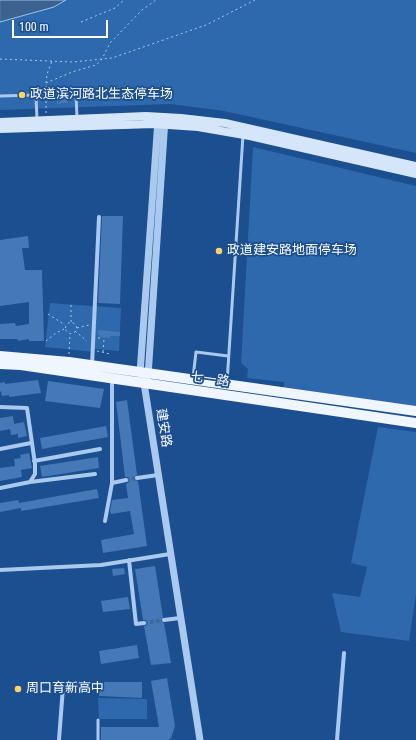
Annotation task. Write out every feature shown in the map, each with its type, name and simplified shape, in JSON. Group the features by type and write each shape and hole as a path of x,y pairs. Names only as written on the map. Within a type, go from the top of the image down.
{"main road":[{"path":"0,122 78,119 225,123 416,166"},
{"path":"0,129 161,121 242,135 416,174"},
{"name":"七一路","path":"0,356 69,362 144,377 416,423"},
{"name":"七一路","path":"0,364 144,377 192,379 416,412"}],"street":[{"name":"建安路","path":"161,121 144,377 170,554 200,740"},
{"path":"92,366 99,217"},
{"path":"105,521 112,483 112,379"},
{"path":"0,407 27,408 35,474 30,482"},
{"path":"0,449 31,443"},
{"path":"34,461 100,449"},
{"path":"0,488 30,482 95,474"},
{"path":"137,478 158,474"},
{"path":"112,483 126,480"},
{"path":"0,570 101,565 170,554"},
{"path":"129,560 136,624 144,623"},
{"path":"164,620 180,618"},
{"path":"337,740 344,652"},
{"path":"59,740 63,687"}],"lane":[{"path":"0,96 36,95 37,120"},
{"path":"76,95 78,119"},
{"path":"226,384 242,135"},
{"path":"192,379 196,352 228,356"},
{"path":"98,720 98,740"}],"path":[{"path":"82,22 115,8 124,0"},
{"path":"46,83 72,72 96,65 102,59 110,43 142,10 156,0"},
{"path":"0,59 73,62 112,58 206,25 256,0"},
{"path":"46,120 46,83 47,74 52,61"},
{"path":"71,304 71,323 73,323 76,328"},
{"path":"48,314 66,326"},
{"path":"76,328 86,326 94,322"},
{"path":"46,341 56,333 65,329 66,326 71,323"},
{"path":"70,334 75,331 76,328"},
{"path":"65,329 70,334 69,362"},
{"path":"75,331 86,340 93,350 110,354"},
{"path":"103,352 104,339"}],"shaded area":[{"path":"0,0 66,0 54,7 0,22"},
{"path":"66,0 416,0 416,153 224,111 170,104 0,110 0,22 54,7"},
{"path":"253,147 416,186 416,407 284,387 284,382 247,378 248,369 241,363"},
{"path":"50,303 121,308 119,351 95,349 94,352 45,347"},
{"path":"378,427 416,432 416,594 409,641 341,632 332,593 360,597 367,567 351,563"},
{"path":"98,698 147,699 147,719 99,719"}],"building":[{"path":"56,87 67,87 68,103 57,104"},
{"path":"102,216 123,216 120,304 98,303"},
{"path":"28,236 29,248 22,248 25,270 42,270 44,341 29,341 29,339 18,341 18,339 0,339 0,324 15,323 16,326 29,324 29,302 0,306 0,240"},
{"path":"98,330 120,332 120,336 110,336 110,338 99,337 100,335 98,335"},
{"path":"38,380 41,393 9,397 9,395 2,396 1,391 0,392 0,383 5,382 5,384"},
{"path":"48,381 104,389 100,408 45,401"},
{"path":"127,400 137,475 134,478 138,481 147,546 103,553 101,540 134,534 130,511 111,514 110,511 112,500 128,498 126,484 129,480 128,477 125,477 116,402"},
{"path":"13,416 14,424 24,422 27,436 18,438 18,434 11,435 10,429 0,431 0,418"},
{"path":"106,426 108,437 42,449 40,438"},
{"path":"29,453 32,468 21,470 22,477 0,481 0,468 15,466 14,459 21,458 20,455"},
{"path":"98,457 99,468 42,477 40,466"},
{"path":"97,489 99,498 21,511 21,508 0,512 0,503 18,500 19,503"},
{"path":"155,566 163,617 161,621 164,623 171,663 151,665 144,626 147,625 147,622 146,620 143,620 135,569"},
{"path":"124,568 125,574 113,576 112,569"},
{"path":"128,597 130,609 103,612 101,601"},
{"path":"137,645 139,658 101,664 99,651"},
{"path":"167,678 175,726 171,738 168,740 101,740 101,727 159,727 151,681"},
{"path":"100,682 142,682 142,698 99,696"}],"tunnel":[{"path":"126,480 137,478"},
{"path":"144,623 164,620"}],"place":[{"name":"政道滨河路北生态停车场","path":"22,95"},
{"name":"政道建安路地面停车场","path":"219,251"},
{"name":"周口育新高中","path":"18,689"}]}
